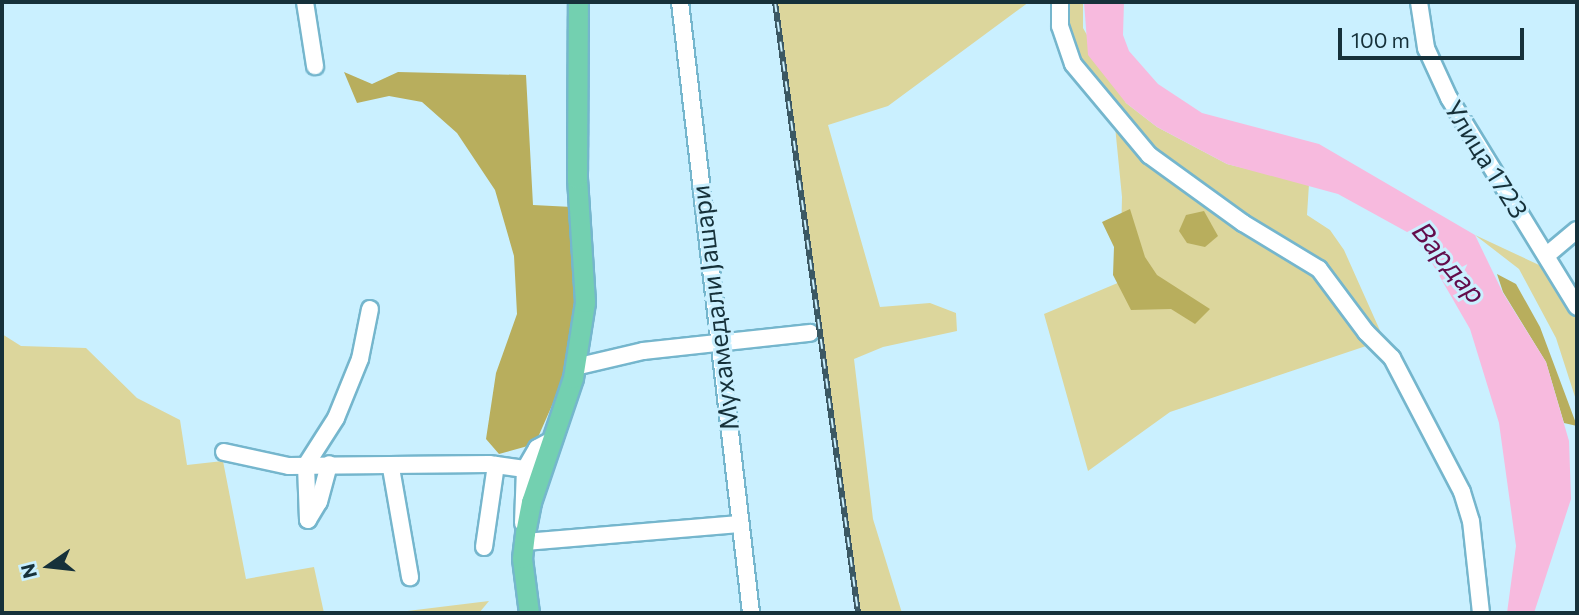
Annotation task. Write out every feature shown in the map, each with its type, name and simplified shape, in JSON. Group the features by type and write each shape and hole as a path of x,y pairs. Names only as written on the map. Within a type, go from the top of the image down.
{"main road":[{"path":"529,613 524,592 524,538 575,367 585,302 577,178 578,2"}],"street":[{"path":"305,2 315,66"},
{"name":"Мухамедали Јашари","path":"680,2 717,341 751,613"},
{"path":"1060,2 1060,26 1073,64 1149,155 1243,223 1319,269 1366,332 1392,358 1462,492 1471,521 1481,613"},
{"name":"Улица 1723","path":"1419,2 1426,48 1449,98 1547,255 1569,279 1577,307"},
{"path":"1547,255 1577,230"},
{"path":"329,464 319,502 309,520 306,465 336,418 360,359 370,309"},
{"path":"575,367 717,341 810,332"},
{"path":"552,440 537,448 525,469 521,492 524,538 740,524"},
{"path":"224,452 306,465 391,468 496,465 525,469"},
{"path":"484,547 496,465"},
{"path":"391,468 410,577"}],"shaded area":[{"path":"775,2 1029,2 888,106 828,125 880,307 930,303 956,313 957,331 883,347 854,359 873,519 902,613 857,613"},
{"path":"1062,2 1083,2 1083,28 1126,103 1157,127 1227,164 1309,184 1307,215 1330,230 1344,250 1382,335 1378,342 1170,412 1088,471 1044,314 1120,282 1122,197 1114,116 1073,64"},
{"path":"344,72 372,84 398,72 526,75 533,205 572,207 578,309 565,376 535,444 499,454 486,439 496,373 517,314 514,256 495,190 457,133 422,102 389,96 357,103"},
{"path":"1130,209 1145,257 1157,275 1210,309 1195,324 1171,309 1131,310 1113,275 1114,247 1102,222"},
{"path":"1204,211 1218,236 1205,247 1187,243 1179,231 1186,215"},
{"path":"1475,235 1552,271 1577,320 1577,403 1556,338 1519,269"},
{"path":"1497,274 1516,284 1540,327 1577,426 1564,423 1546,362 1503,292"},
{"path":"2,334 21,346 86,348 137,398 180,420 187,465 223,461 246,579 314,567 324,613 2,613"},
{"path":"489,601 479,613 391,613"}],"water":[{"name":"Вардар","path":"1084,2 1124,2 1123,35 1129,51 1158,84 1202,113 1319,144 1475,235 1503,293 1546,362 1569,441 1571,499 1534,613 1507,613 1516,546 1499,423 1470,329 1425,251 1407,232 1338,194 1227,164 1157,127 1126,103 1088,55"}],"railway":[{"path":"775,2 858,613"}]}
